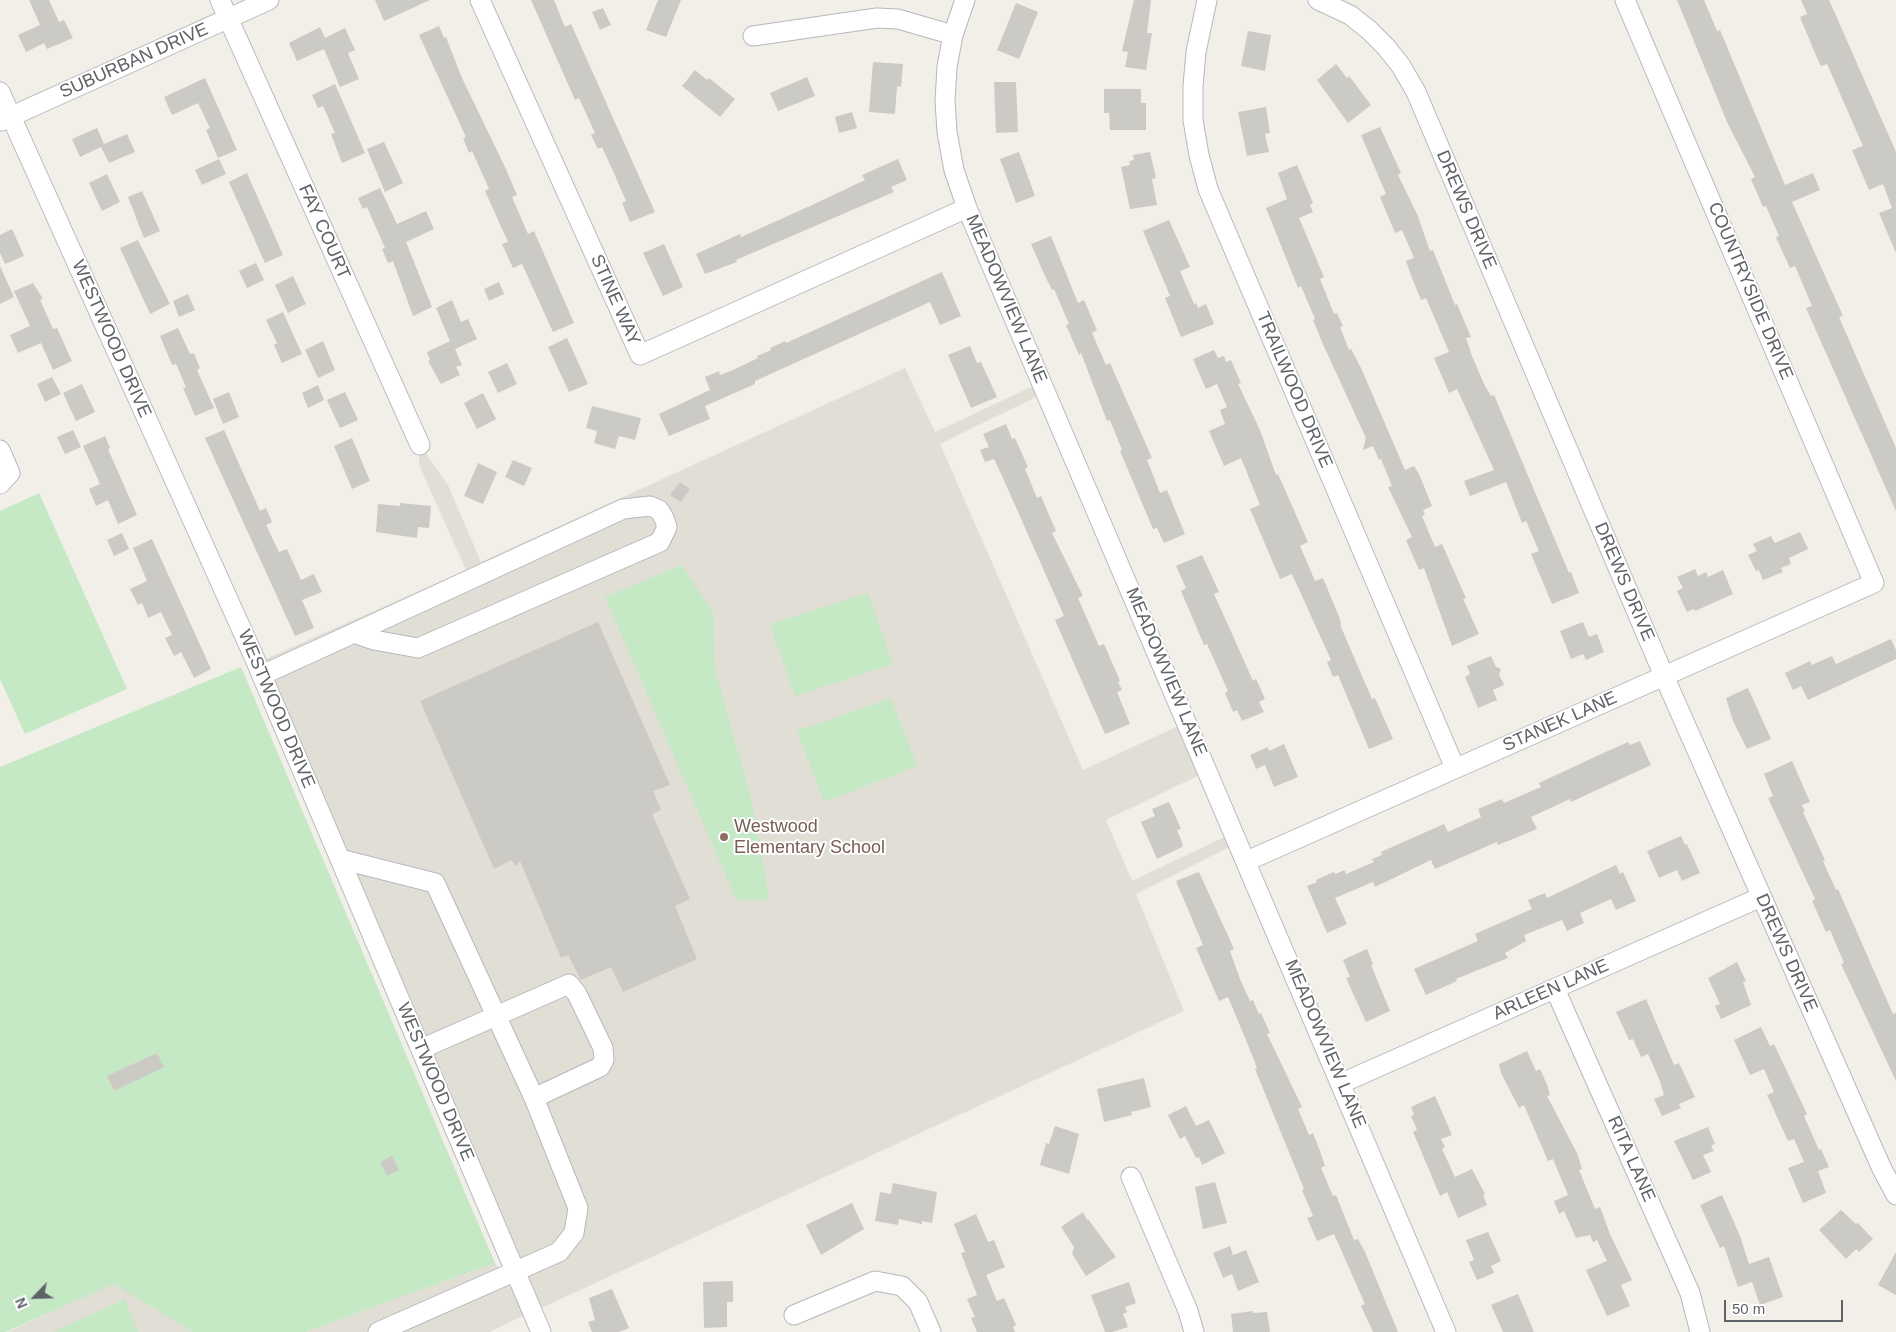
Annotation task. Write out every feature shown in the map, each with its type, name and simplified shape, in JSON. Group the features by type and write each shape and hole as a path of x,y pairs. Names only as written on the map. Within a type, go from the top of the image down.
{"street":[{"name":"FAY COURT","path":"220,0 420,445"},
{"name":"SUBURBAN DRIVE","path":"6,119 269,0"},
{"name":"STINE WAY","path":"480,0 640,355 967,208"},
{"name":"MEADOWVIEW LANE","path":"965,0 953,35 947,67 946,101 947,132 954,170 967,208 1342,1083 1446,1332"},
{"name":"TRAILWOOD DRIVE","path":"1207,0 1196,52 1193,120 1197,146 1208,190 1455,768"},
{"name":"DREWS DRIVE","path":"1318,0 1350,16 1369,30 1386,46 1401,66 1416,92 1664,676 1882,1169 1896,1195"},
{"name":"COUNTRYSIDE DRIVE","path":"1625,0 1874,583"},
{"path":"753,36 877,18 898,18 953,35"},
{"name":"WESTWOOD DRIVE","path":"0,92 6,119 262,675 541,1332"},
{"path":"0,450 10,472 0,484"},
{"path":"262,675 623,509 650,506 659,510 664,518 667,527 660,542 418,648 374,640 354,633"},
{"name":"STANEK LANE","path":"1247,861 1874,583"},
{"path":"340,859 435,883 534,1098 578,1208 574,1233 560,1252 378,1332"},
{"name":"ARLEEN LANE","path":"1342,1083 1761,897"},
{"path":"421,1049 569,984 578,994 603,1048 604,1060 600,1067 534,1098"},
{"name":"RITA LANE","path":"1555,989 1690,1293 1700,1332"},
{"path":"1132,1177 1188,1311 1194,1332"},
{"path":"794,1315 875,1281 902,1286 918,1302 931,1332"}],"shaded area":[{"name":"Westwood Elementary School","path":"905,368 935,432 1042,382 1046,392 940,444 1083,770 1187,722 1208,771 1106,820 1132,881 1235,832 1239,842 1136,894 1184,1011 537,1310 261,661 466,570 419,465 420,445 448,485 481,562"},
{"path":"495,1263 527,1314 489,1332 305,1332"},
{"path":"114,1283 193,1332 7,1332"}],"green space":[{"path":"39,493 127,689 25,734 0,679 0,511"},
{"path":"682,565 713,613 715,670 752,802 768,891 767,901 736,899 605,597"},
{"path":"868,593 893,664 795,696 770,624"},
{"path":"241,667 495,1263 305,1332 193,1332 114,1284 5,1332 0,1332 0,767"},
{"path":"891,698 917,766 824,802 797,731"},
{"path":"125,1299 138,1332 53,1332"}],"building":[{"path":"29,0 49,0 59,22 64,20 73,38 47,49 44,43 26,52 18,35 40,25"},
{"path":"375,0 430,0 384,21"},
{"path":"531,0 554,0 565,27 571,24 655,212 630,222 622,203 626,201 613,171 602,147 598,149 591,135 595,133 579,98 575,100"},
{"path":"658,0 681,0 666,37 646,30"},
{"path":"1134,0 1151,0 1147,33 1152,33 1146,70 1125,67 1128,52 1122,51"},
{"path":"1677,0 1704,0 1717,31 1720,30 1785,185 1813,173 1820,190 1792,202 1843,316 1839,317 1896,448 1896,511 1806,308 1812,306 1795,266 1790,268 1783,253 1776,237 1779,236 1766,206 1763,207 1751,179 1755,177 1727,122"},
{"path":"1801,0 1829,0 1896,152 1896,253 1879,213 1892,208 1883,184 1869,190 1852,150 1863,146 1827,64 1821,66 1817,58 1800,17 1807,14"},
{"path":"1016,3 1038,12 1019,59 997,50"},
{"path":"603,8 611,25 600,30 592,12"},
{"path":"439,26 444,38 446,37 462,78 517,195 512,197 528,234 534,231 574,323 553,332 522,264 513,268 502,244 508,242 485,191 489,189 472,151 469,153 463,138 466,137 419,35"},
{"path":"320,27 325,38 345,28 355,50 348,53 359,79 340,87 324,49 297,61 289,43"},
{"path":"1248,31 1271,35 1265,71 1241,66"},
{"path":"873,62 903,64 901,87 897,86 895,114 869,112"},
{"path":"1336,64 1347,78 1349,76 1371,105 1348,123 1317,80"},
{"path":"695,70 707,80 709,78 735,99 720,117 682,86"},
{"path":"807,77 815,96 778,111 770,93"},
{"path":"205,78 237,150 218,158 206,130 210,128 198,103 172,115 164,97"},
{"path":"994,82 1016,82 1018,132 996,133"},
{"path":"335,84 365,153 342,163 331,134 335,133 323,106 318,108 312,95"},
{"path":"1104,89 1141,89 1141,103 1146,103 1146,130 1110,130 1109,113 1104,113"},
{"path":"1266,107 1270,133 1265,134 1269,152 1247,156 1238,112"},
{"path":"852,112 857,128 839,133 835,117"},
{"path":"1380,127 1401,173 1398,175 1417,214 1430,251 1433,250 1455,305 1457,304 1471,337 1466,338 1472,356 1484,384 1491,396 1494,395 1579,593 1552,604 1531,554 1539,551 1526,521 1522,523 1506,482 1470,496 1464,481 1494,470 1457,389 1449,393 1434,358 1449,352 1426,298 1421,300 1412,278 1406,261 1414,258 1402,230 1395,233 1380,197 1386,194 1361,135"},
{"path":"97,128 104,144 127,134 135,152 109,163 101,147 80,157 72,139"},
{"path":"384,142 403,183 385,192 367,149"},
{"path":"1019,152 1035,196 1016,203 1000,159"},
{"path":"1150,152 1156,178 1152,179 1157,205 1130,209 1121,167 1130,165 1129,161 1134,160 1133,155"},
{"path":"219,159 226,174 202,185 195,170"},
{"path":"898,159 907,180 891,187 894,192 736,260 737,262 705,274 696,254 740,234 741,237 812,205 865,180 862,175"},
{"path":"1297,165 1313,203 1310,205 1313,212 1299,218 1324,277 1320,279 1334,314 1337,313 1343,326 1340,327 1349,350 1351,349 1361,368 1405,470 1414,466 1419,474 1432,506 1423,510 1425,515 1422,516 1435,547 1442,544 1466,598 1463,599 1479,634 1452,646 1424,568 1419,570 1406,540 1412,537 1388,487 1392,486 1381,459 1379,460 1373,446 1363,450 1366,438 1322,342 1313,320 1315,319 1301,286 1298,288 1266,208 1287,199 1278,173"},
{"path":"247,173 283,255 265,263 229,182"},
{"path":"107,174 120,202 102,211 89,183"},
{"path":"380,188 397,224 426,211 434,229 406,242 432,307 413,316 393,261 388,263 382,249 385,248 367,207 363,209 358,198"},
{"path":"142,191 160,231 144,238 128,197"},
{"path":"1169,220 1190,267 1180,271 1194,304 1196,303 1198,308 1206,304 1214,324 1181,337 1165,298 1170,296 1143,231"},
{"path":"12,229 24,256 5,264 0,253 0,235"},
{"path":"1051,236 1078,303 1084,300 1097,330 1092,333 1106,365 1110,363 1152,458 1147,460 1160,493 1167,490 1185,534 1164,543 1157,528 1153,529 1120,451 1122,450 1110,420 1107,421 1081,353 1079,355 1066,325 1069,324 1031,244"},
{"path":"138,240 170,304 150,314 120,248"},
{"path":"664,244 683,287 663,296 643,253"},
{"path":"256,263 264,280 247,288 239,271"},
{"path":"0,266 14,297 0,304"},
{"path":"942,272 961,316 940,325 930,302 755,381 755,384 705,406 710,419 669,436 659,414 710,390 705,377 719,371 720,375 733,370 758,358 757,356 771,350 770,348 785,341 786,343"},
{"path":"293,276 306,304 288,313 275,285"},
{"path":"499,282 504,294 489,301 484,289"},
{"path":"33,283 43,299 40,300 53,329 57,328 72,361 53,370 41,343 18,353 10,335 30,326 14,291"},
{"path":"188,294 195,310 179,317 173,301"},
{"path":"452,300 461,322 468,319 477,339 455,349 462,365 456,367 460,375 441,384 428,361 430,360 427,352 450,341 436,308"},
{"path":"283,312 302,354 282,363 274,345 277,343 266,320"},
{"path":"178,328 190,354 194,353 200,368 197,370 214,408 195,416 183,388 186,387 176,364 172,365 160,336"},
{"path":"567,338 588,384 569,392 548,347"},
{"path":"323,341 335,370 318,378 305,350"},
{"path":"970,346 977,363 981,362 997,397 971,408 948,355"},
{"path":"1214,350 1218,358 1224,356 1226,362 1231,360 1241,383 1238,384 1260,430 1276,475 1278,474 1308,542 1300,546 1315,581 1323,578 1340,619 1341,627 1372,699 1375,698 1393,739 1369,749 1338,675 1333,677 1327,662 1331,660 1292,574 1280,579 1250,509 1260,505 1241,458 1224,466 1209,431 1225,424 1220,410 1227,407 1217,384 1206,389 1193,359"},
{"path":"507,363 517,384 498,393 488,372"},
{"path":"52,377 61,394 45,402 37,384"},
{"path":"82,384 95,412 76,421 63,393"},
{"path":"318,385 324,400 308,408 302,393"},
{"path":"229,392 239,417 223,424 213,399"},
{"path":"345,392 358,420 340,428 327,400"},
{"path":"483,393 496,419 477,429 464,403"},
{"path":"592,406 641,418 635,440 619,436 615,449 594,443 597,431 586,428"},
{"path":"1006,424 1012,439 1015,438 1028,467 1025,469 1037,498 1041,496 1056,531 1052,533 1083,596 1078,598 1099,646 1104,644 1120,681 1118,682 1122,690 1117,692 1130,724 1105,734 1055,620 1064,616 994,459 985,462 980,450 989,447 983,434"},
{"path":"73,430 81,447 65,454 57,437"},
{"path":"224,430 260,511 266,508 272,522 266,525 279,552 287,549 301,580 314,574 322,592 302,600 314,628 295,636 205,438"},
{"path":"105,436 110,448 108,449 137,515 118,524 108,500 96,506 89,489 100,484 83,446"},
{"path":"352,438 370,481 352,489 334,446"},
{"path":"513,460 532,468 524,486 505,477"},
{"path":"478,463 497,472 483,504 464,496"},
{"path":"680,482 690,489 681,502 670,495"},
{"path":"400,503 431,506 429,528 418,527 417,538 376,532 378,504 400,506"},
{"path":"1800,532 1808,549 1789,558 1791,564 1781,568 1783,572 1763,580 1759,570 1756,571 1748,555 1757,551 1753,544 1771,536 1775,543"},
{"path":"122,533 129,549 114,556 107,540"},
{"path":"152,539 211,669 194,678 181,652 174,656 165,638 172,635 161,612 148,618 142,603 138,605 130,589 147,581 133,548"},
{"path":"1202,555 1219,592 1214,594 1253,681 1256,679 1265,699 1259,702 1264,712 1242,721 1237,710 1233,712 1225,693 1228,691 1207,644 1204,645 1181,591 1186,588 1176,566"},
{"path":"1695,569 1698,576 1706,572 1708,577 1723,570 1733,594 1695,611 1694,609 1687,612 1677,591 1683,588 1677,577"},
{"path":"598,622 670,785 653,791 661,810 652,814 690,899 675,906 697,959 623,992 611,967 581,980 568,955 561,958 520,861 516,866 511,860 494,869 420,701"},
{"path":"1583,622 1589,637 1597,634 1604,652 1586,660 1583,654 1571,659 1560,631"},
{"path":"1891,639 1896,650 1896,659 1808,700 1801,686 1793,690 1785,673 1810,661 1812,665 1832,656 1836,664"},
{"path":"1491,656 1496,667 1501,669 1499,674 1504,685 1493,690 1497,700 1478,708 1465,677 1470,674 1467,666"},
{"path":"1748,688 1771,739 1747,749 1733,721 1726,698"},
{"path":"1640,741 1651,765 1571,802 1570,799 1531,817 1537,829 1518,837 1498,845 1497,842 1435,869 1431,860 1375,887 1373,882 1335,898 1347,924 1327,933 1307,886 1317,882 1316,880 1334,872 1335,874 1345,870 1346,874 1374,862 1372,859 1382,855 1381,852 1444,824 1448,832 1481,817 1478,809 1502,799 1504,803 1541,787 1539,783 1599,755 1628,742 1630,745"},
{"path":"1284,744 1298,777 1274,787 1265,765 1256,769 1250,755 1268,747 1269,751"},
{"path":"1792,761 1810,802 1802,805 1805,811 1803,812 1825,860 1823,861 1836,890 1838,889 1893,1014 1896,1013 1896,1081 1841,964 1844,963 1830,930 1826,932 1812,901 1815,899 1768,798 1773,796 1764,774"},
{"path":"1169,802 1181,829 1177,830 1183,845 1157,859 1141,822 1155,816 1152,809"},
{"path":"1681,836 1685,845 1687,844 1700,873 1682,881 1677,870 1659,878 1647,851"},
{"path":"1616,865 1620,874 1623,872 1636,901 1616,910 1611,899 1580,913 1584,923 1567,931 1562,920 1524,935 1526,941 1505,953 1508,958 1456,979 1457,981 1426,995 1414,969 1478,941 1475,934 1532,909 1528,900 1545,893 1547,898"},
{"path":"1199,872 1234,949 1230,951 1240,979 1250,1001 1253,1000 1270,1033 1267,1034 1302,1107 1298,1109 1309,1135 1313,1133 1325,1166 1321,1168 1333,1196 1336,1195 1354,1240 1358,1239 1365,1252 1398,1332 1373,1332 1361,1306 1365,1304 1334,1234 1317,1241 1307,1218 1313,1216 1302,1190 1304,1189 1255,1069 1257,1068 1246,1040 1228,997 1219,1001 1196,948 1203,945 1176,881"},
{"path":"1367,949 1373,964 1371,965 1390,1011 1366,1022 1346,978 1350,977 1343,960"},
{"path":"1737,962 1746,981 1743,982 1751,1005 1721,1019 1715,1006 1720,1004 1708,978"},
{"path":"1646,999 1674,1065 1679,1063 1695,1097 1679,1104 1681,1108 1662,1116 1654,1099 1664,1095 1660,1081 1648,1054 1641,1057 1633,1039 1629,1040 1616,1012"},
{"path":"1761,1027 1770,1046 1774,1044 1807,1114 1804,1116 1819,1150 1821,1149 1829,1167 1818,1171 1826,1193 1803,1203 1788,1168 1804,1162 1794,1139 1788,1141 1767,1095 1774,1092 1764,1069 1750,1075 1734,1040"},
{"path":"1527,1051 1536,1071 1540,1069 1548,1087 1550,1095 1547,1096 1577,1153 1582,1169 1579,1170 1595,1209 1600,1207 1610,1234 1632,1280 1621,1285 1630,1306 1607,1316 1586,1270 1607,1261 1597,1240 1593,1242 1590,1235 1576,1238 1564,1211 1559,1214 1554,1201 1568,1195 1553,1159 1548,1161 1524,1105 1519,1108 1501,1073 1499,1064"},
{"path":"157,1053 164,1067 114,1091 107,1076"},
{"path":"1144,1078 1151,1107 1131,1112 1132,1115 1104,1122 1097,1089"},
{"path":"1435,1096 1452,1135 1441,1139 1445,1147 1442,1149 1455,1177 1472,1169 1485,1194 1483,1195 1487,1205 1458,1218 1447,1192 1440,1196 1413,1132 1417,1130 1411,1116 1414,1115 1411,1107"},
{"path":"1186,1106 1196,1126 1209,1120 1225,1153 1202,1165 1199,1157 1196,1158 1185,1136 1180,1139 1168,1115"},
{"path":"1055,1126 1079,1134 1069,1174 1040,1165 1046,1143 1049,1144"},
{"path":"1708,1127 1715,1144 1711,1146 1714,1151 1703,1155 1711,1172 1693,1180 1674,1141"},
{"path":"392,1156 399,1170 387,1176 380,1162"},
{"path":"1215,1182 1227,1223 1203,1229 1195,1187"},
{"path":"893,1183 937,1192 932,1223 922,1221 922,1224 899,1219 898,1225 875,1221 880,1192 891,1194"},
{"path":"1722,1195 1740,1236 1749,1264 1769,1257 1783,1297 1760,1305 1752,1282 1738,1287 1724,1246 1720,1248 1700,1205"},
{"path":"852,1203 864,1229 821,1255 806,1225"},
{"path":"1841,1210 1856,1224 1858,1223 1873,1239 1859,1252 1856,1249 1846,1259 1819,1230"},
{"path":"1083,1212 1087,1220 1116,1257 1086,1276 1072,1254 1074,1247 1061,1227"},
{"path":"976,1214 988,1242 994,1240 1005,1267 986,1275 997,1301 1004,1298 1016,1325 1013,1327 1015,1332 977,1332 971,1318 975,1317 967,1299 977,1295 961,1253 965,1252 954,1224"},
{"path":"1488,1232 1501,1261 1491,1266 1494,1273 1477,1280 1469,1262 1474,1260 1466,1240"},
{"path":"1230,1246 1233,1255 1246,1250 1259,1282 1238,1291 1232,1274 1223,1278 1213,1253"},
{"path":"1896,1252 1896,1295 1878,1285"},
{"path":"733,1281 733,1302 727,1302 727,1327 704,1328 703,1282"},
{"path":"1129,1282 1136,1303 1125,1307 1127,1312 1123,1314 1128,1327 1105,1332 1091,1295"},
{"path":"612,1289 629,1328 619,1332 592,1332 588,1322 595,1320 589,1298"},
{"path":"1518,1294 1534,1332 1503,1332 1491,1305"},
{"path":"1253,1311 1253,1313 1267,1312 1270,1332 1233,1332 1231,1314"}],"place":[{"name":"Westwood Elementary School","path":"724,837"}]}
